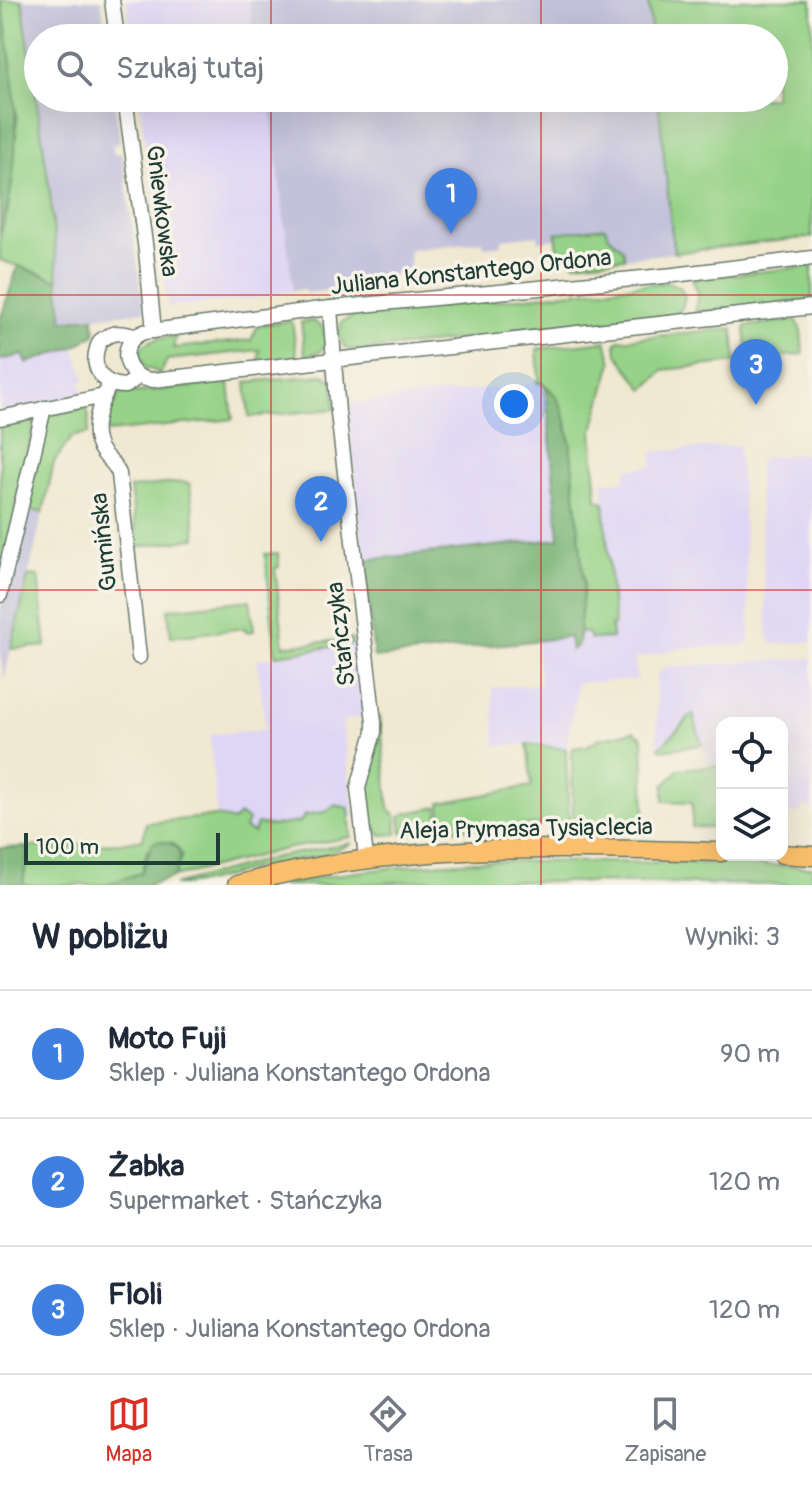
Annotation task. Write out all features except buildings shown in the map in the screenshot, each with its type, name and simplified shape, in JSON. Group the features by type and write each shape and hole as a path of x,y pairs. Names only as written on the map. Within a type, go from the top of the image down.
{"main road":[{"name":"Aleja Prymasa Tysiąclecia","path":"237,885 366,858 477,850 716,852"},
{"path":"788,854 812,856"}],"street":[{"path":"112,0 115,24"},
{"name":"Gniewkowska","path":"127,112 154,331"},
{"name":"Juliana Konstantego Ordona","path":"107,390 97,370 95,351 100,341 112,333 135,336 330,308 674,275 812,258"},
{"path":"135,336 129,344 127,360 138,377 153,380 812,307"},
{"name":"Stańczyka","path":"330,308 374,722 358,788 366,858"},
{"path":"0,418 126,386 138,377"},
{"name":"Gumińska","path":"107,390 96,433 100,449 119,474 139,657"},
{"path":"0,595 44,408"}],"shaded area":[{"path":"22,0 101,0 104,24 25,24"},
{"path":"126,0 249,0 252,24 129,24"},
{"path":"249,0 648,0 651,24 252,24"},
{"path":"38,112 116,112 120,142 112,145 114,154 122,153 144,311 63,321"},
{"path":"141,112 271,112 293,291 168,307"},
{"path":"271,112 659,112 674,253 625,258 623,249 604,227 557,233 557,239 539,241 538,235 502,239 502,245 484,247 483,241 409,250 410,263 406,273 350,280 350,288 305,293 304,289 293,291"},
{"path":"74,347 85,380 80,383 84,395 0,412 0,360 23,354 28,363"},
{"path":"542,383 546,390 559,539 364,560 347,404"},
{"path":"739,445 750,633 747,645 682,648 634,659 637,680 575,683 576,696 566,749 535,744 496,746 492,688 540,684 536,640 569,637 571,649 578,644 579,632 589,633 614,625 603,482 621,482 627,469 653,466 652,452"},
{"path":"812,453 812,642 771,643 757,465 763,457"},
{"path":"25,508 43,513 4,679 0,655 0,612"},
{"path":"357,644 365,717 342,721 354,817 351,818 348,807 337,805 325,812 305,815 301,822 271,826 257,824 254,833 217,816 210,735 266,729 257,659"},
{"path":"812,658 812,810 804,803 798,814 788,813 788,717 716,717 716,768 710,767 693,714 659,748 656,682 657,675 665,667"}],"green space":[{"path":"0,0 11,66 16,139 12,187 0,234"},
{"path":"1,0 22,0 25,24 24,112 38,112 58,280 0,260 0,234 8,209 17,120"},
{"path":"648,0 812,0 812,237 674,253 659,112 788,112 788,24 651,24"},
{"path":"605,227 608,235 623,249 625,258 575,263 558,250 556,233"},
{"path":"18,266 58,280 63,321 94,317 95,334 74,347 27,363 23,355 0,360 0,320"},
{"path":"812,266 812,301 695,312 698,292 692,279"},
{"path":"667,282 680,287 685,297 681,310 673,316 358,351 345,348 338,335 342,322 353,316"},
{"path":"796,320 801,330 803,354 748,361 747,326"},
{"path":"292,321 297,357 258,362 260,350 167,360 161,373 146,368 141,359 142,347 161,338 176,337 173,348 251,340 258,325"},
{"path":"313,321 323,327 326,343 320,352 305,356 301,322"},
{"path":"733,328 736,362 664,370 644,390 617,354 616,343 619,340"},
{"path":"606,341 612,362 592,433 597,499 604,502 614,625 611,626 612,638 591,639 588,633 579,632 584,583 567,422 542,383 537,383 537,349"},
{"path":"324,375 328,379 333,378 335,409 249,417 246,382"},
{"path":"229,383 233,419 108,432 107,420 119,394"},
{"path":"542,383 559,401 570,441 584,583 578,644 571,650 569,637 374,658 364,560 559,539 546,390"},
{"path":"86,407 88,434 73,436 54,462 43,513 25,508 49,415"},
{"path":"36,416 0,579 0,421"},
{"path":"181,482 190,484 196,538 138,547 130,488"},
{"path":"278,553 279,567 275,568 284,646 351,639 352,644 276,655 265,554"},
{"path":"38,576 46,646 11,649 28,577"},
{"path":"250,600 254,631 246,632 245,628 171,637 168,609"},
{"path":"693,714 702,745 659,748"},
{"path":"380,716 389,809 396,815 397,834 382,835 371,830 366,793"},
{"path":"634,731 643,738 645,821 625,826 573,826 572,748"},
{"path":"527,744 566,749 569,823 443,830 440,803 532,786"},
{"path":"716,766 716,828 692,827 692,802 664,801 664,786 679,769"},
{"path":"335,805 349,808 351,837 285,849 174,877 182,856 171,842 147,850 141,873 103,885 23,885 28,847 120,843 143,839 146,823 217,816 233,821 240,815 248,820 245,829 254,833 257,824 271,826 300,822 305,815 325,812"},
{"path":"438,807 439,831 402,833 400,817"},
{"path":"159,841 177,848 180,858 174,877 148,885 103,885 141,873 152,843"},
{"path":"352,843 319,856 207,881 174,885 276,857"},
{"path":"28,847 23,885 0,885 0,848"},
{"path":"476,861 812,867 812,885 426,880 354,885 281,885 378,869"}],"place":[{"name":"Moto Fuji","path":"451,234"},
{"name":"Floli","path":"756,405"},
{"name":"Żabka","path":"321,542"}]}
